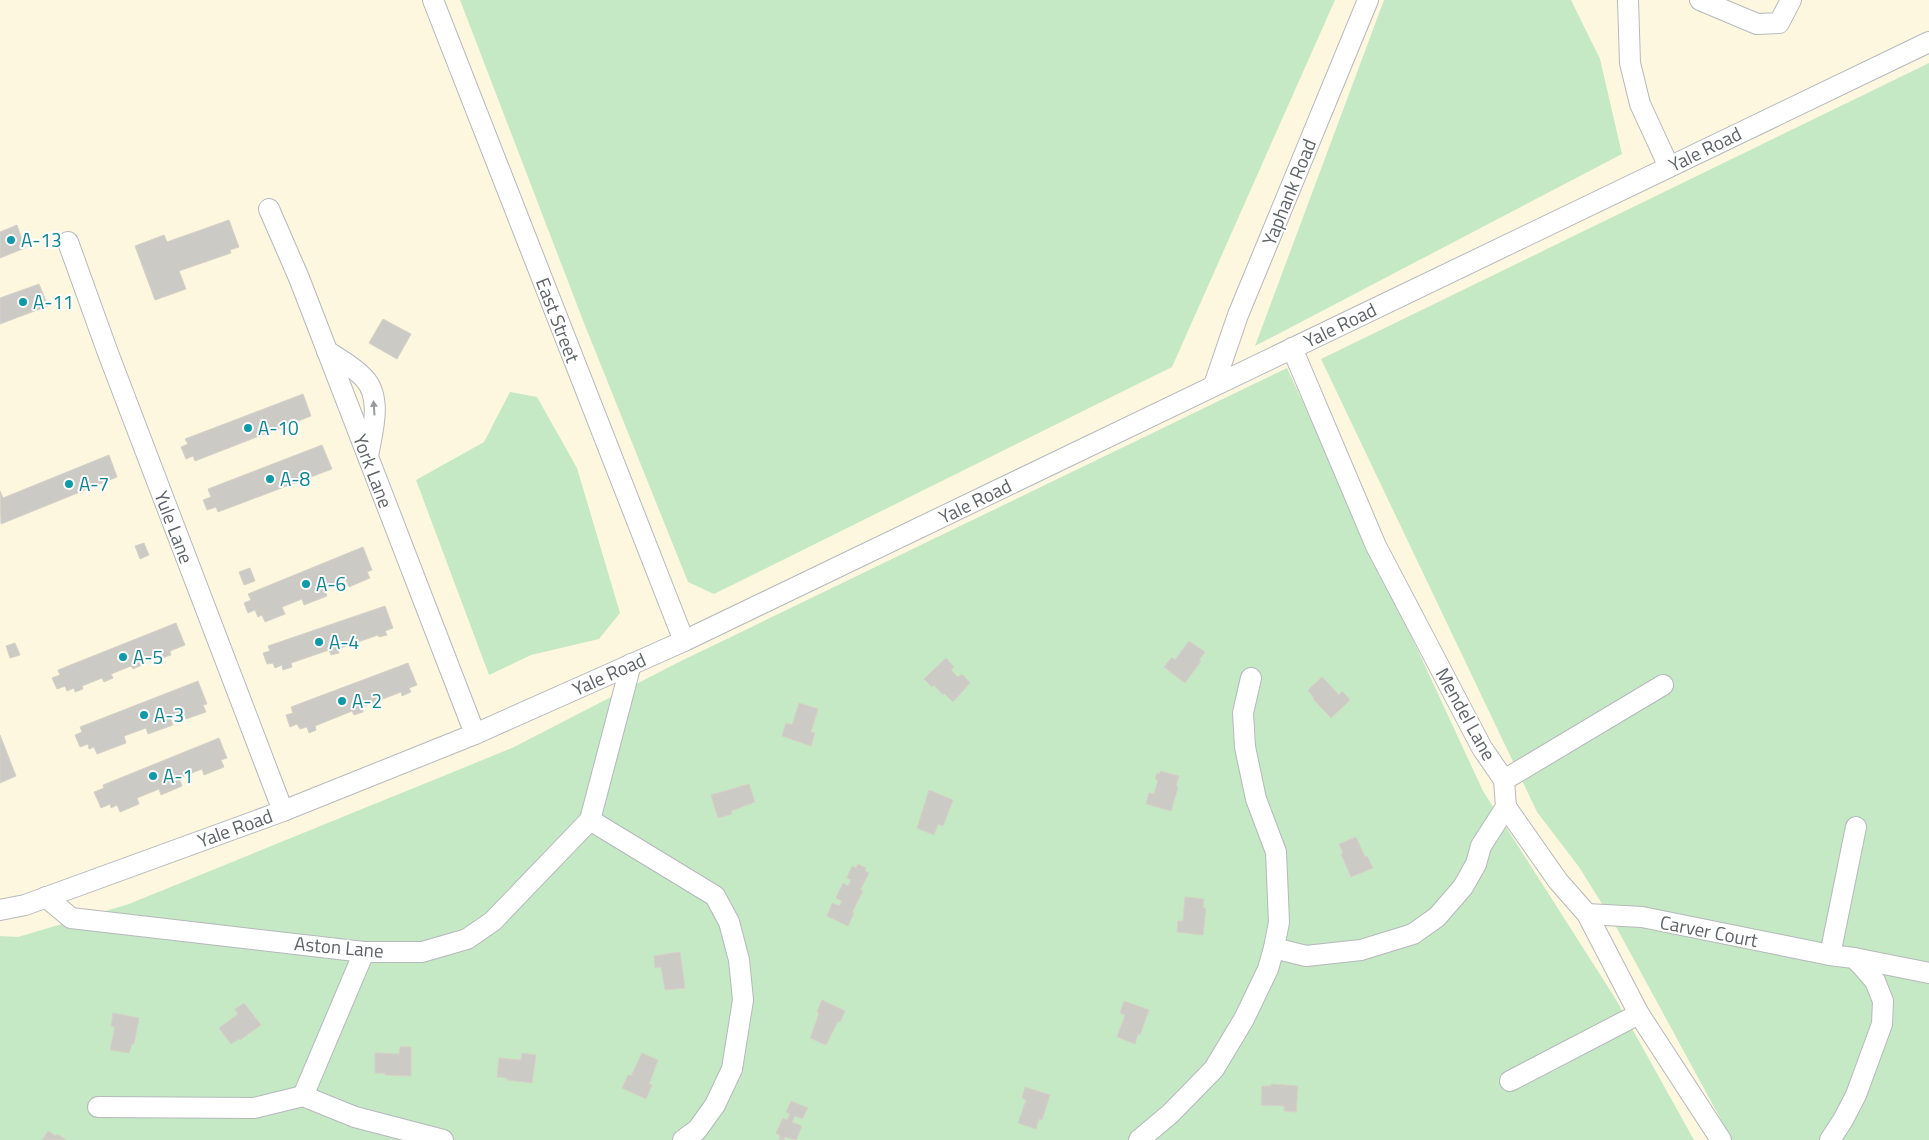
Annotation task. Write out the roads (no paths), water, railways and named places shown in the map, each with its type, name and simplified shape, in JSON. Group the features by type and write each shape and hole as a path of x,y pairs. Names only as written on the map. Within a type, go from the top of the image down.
{"street":[{"name":"East Street","path":"432,0 684,641"},
{"name":"Yaphank Road","path":"1214,386 1238,315 1368,0"},
{"path":"1628,0 1630,63 1634,80 1640,104 1669,167"},
{"path":"1700,0 1757,24 1779,23 1790,0"},
{"name":"Yale Road","path":"0,910 25,905 283,811 476,734 684,641 1929,42"},
{"name":"York Lane","path":"269,209 327,351 476,734"},
{"name":"Yule Lane","path":"68,242 108,353 283,811"},
{"name":"Mendel Lane","path":"1292,348 1376,546 1482,748 1504,780 1506,807"},
{"path":"327,351 366,379 376,409 368,456"},
{"name":"Aston Lane","path":"46,897 70,918 364,952 422,952 467,939 493,921 590,820 631,664"},
{"path":"1139,1140 1170,1114 1214,1069 1244,1019 1268,969 1274,948 1279,922 1276,852 1256,799 1245,747 1243,713 1251,678"},
{"path":"1504,780 1663,685"},
{"path":"1274,948 1306,956 1361,950 1413,934 1437,917 1463,887 1476,864 1481,846 1506,807 1558,881 1587,914 1639,1014 1721,1140"},
{"path":"590,820 715,896 729,922 739,960 743,1000 732,1069 715,1105 697,1130 684,1140"},
{"path":"1830,955 1856,827"},
{"name":"Carver Court","path":"1587,914 1642,917 1929,973"},
{"path":"303,1096 364,952"},
{"path":"1830,1140 1856,1095 1882,1024 1883,1001 1876,981 1854,958"},
{"path":"1510,1081 1639,1014"},
{"path":"98,1107 254,1108 303,1096 355,1117 443,1140"}],"place":[{"name":"A-13","path":"11,240"},
{"name":"A-11","path":"23,302"},
{"name":"A-10","path":"248,428"},
{"name":"A-8","path":"270,479"},
{"name":"A-7","path":"69,484"},
{"name":"A-6","path":"306,584"},
{"name":"A-4","path":"319,642"},
{"name":"A-5","path":"123,657"},
{"name":"A-2","path":"342,701"},
{"name":"A-3","path":"144,715"},
{"name":"A-1","path":"153,776"}]}
